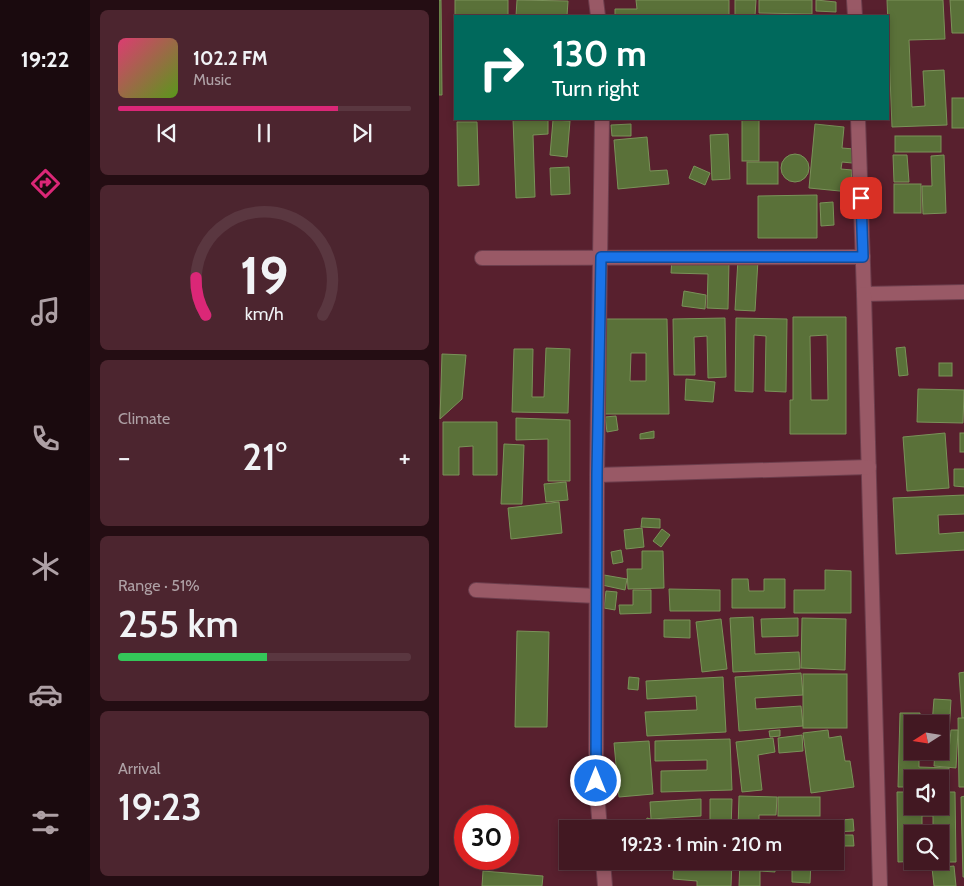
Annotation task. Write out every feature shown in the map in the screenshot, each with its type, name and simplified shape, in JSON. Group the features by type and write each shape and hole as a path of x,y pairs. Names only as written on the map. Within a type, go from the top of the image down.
{"street":[{"path":"596,0 597,15"},
{"path":"854,0 855,15"},
{"path":"599,820 596,781 596,596 602,120"},
{"path":"858,120 880,886"},
{"path":"482,258 863,257"},
{"path":"864,294 964,292"},
{"path":"597,474 869,468"},
{"path":"476,590 596,596"},
{"path":"604,870 605,886"}],"building":[{"path":"439,0 441,0 442,95 439,95"},
{"path":"455,0 508,0 508,15 455,15"},
{"path":"517,0 568,1 567,15 516,15"},
{"path":"636,0 729,0 729,15 615,15 615,9 637,9"},
{"path":"735,0 756,0 755,15 735,15"},
{"path":"759,0 812,0 812,14 759,13"},
{"path":"816,0 836,2 836,12 816,11"},
{"path":"887,0 943,0 945,39 909,40 912,107 925,106 923,71 944,70 947,125 892,127"},
{"path":"950,0 965,0 965,33 952,33"},
{"path":"952,98 965,98 965,128 952,128"},
{"path":"513,120 548,120 548,134 533,135 535,197 516,198"},
{"path":"553,120 570,121 567,157 550,155"},
{"path":"742,120 759,120 759,161 742,161"},
{"path":"457,122 477,122 479,185 458,186"},
{"path":"631,124 631,136 612,136 611,125"},
{"path":"815,124 844,127 842,148 854,149 852,163 842,162 841,169 852,170 850,192 809,188"},
{"path":"728,134 730,179 712,180 710,135"},
{"path":"895,136 941,136 941,152 895,152"},
{"path":"647,137 650,171 667,170 669,184 618,189 614,140"},
{"path":"795,154 805,158 809,168 805,178 795,182 785,178 781,168 785,158"},
{"path":"893,155 907,155 909,182 894,182"},
{"path":"944,155 946,213 923,214 922,186 932,186 931,156"},
{"path":"747,162 778,162 778,184 747,184"},
{"path":"694,166 710,173 705,185 689,178"},
{"path":"569,167 570,194 551,195 550,168"},
{"path":"894,184 921,184 921,213 894,213"},
{"path":"817,195 817,238 758,238 758,196"},
{"path":"833,202 834,225 821,226 820,203"},
{"path":"672,258 729,261 728,309 707,308 708,274 671,273"},
{"path":"738,259 758,260 755,311 735,310"},
{"path":"684,291 706,295 705,309 682,306"},
{"path":"793,317 846,317 846,434 790,434 790,400 793,400","holes":["827,335 828,400 811,400 810,336"]},
{"path":"725,318 726,377 708,378 707,336 694,337 695,375 674,375 673,319"},
{"path":"736,318 787,319 786,392 765,391 766,336 754,335 753,392 735,391"},
{"path":"605,319 667,319 669,414 602,414 602,381 605,381","holes":["631,353 646,353 646,381 630,381"]},
{"path":"905,347 908,375 899,376 896,348"},
{"path":"546,348 570,349 568,413 512,412 514,349 533,349 532,397 544,397"},
{"path":"442,354 466,355 462,399 440,419"},
{"path":"939,363 952,363 952,376 939,376"},
{"path":"686,379 715,382 713,402 685,400"},
{"path":"918,389 964,390 963,423 917,422"},
{"path":"616,416 618,430 607,432 605,417"},
{"path":"516,418 570,420 570,481 548,481 548,439 516,440"},
{"path":"443,422 497,422 497,475 473,475 473,446 459,447 459,475 443,475"},
{"path":"654,431 654,438 640,439 640,434"},
{"path":"945,433 949,488 907,491 903,437"},
{"path":"960,433 965,433 965,452 960,452"},
{"path":"504,444 524,445 522,504 501,504"},
{"path":"954,469 965,469 965,487 954,486"},
{"path":"566,482 568,500 546,502 544,484"},
{"path":"965,495 965,514 938,515 939,534 965,532 965,550 896,554 893,498"},
{"path":"559,502 562,533 511,539 508,508"},
{"path":"642,518 660,519 660,528 641,527"},
{"path":"642,528 644,547 626,549 624,530"},
{"path":"662,529 670,535 661,547 653,541"},
{"path":"621,550 623,562 613,564 611,552"},
{"path":"642,551 663,551 664,588 628,589 627,569 642,569"},
{"path":"825,570 851,571 851,613 794,613 794,590 825,590"},
{"path":"604,575 627,579 625,590 602,585"},
{"path":"732,579 748,579 749,591 764,591 764,579 785,579 785,608 732,608"},
{"path":"669,589 720,590 720,611 670,611"},
{"path":"633,590 651,590 651,613 620,614 619,605 633,605"},
{"path":"606,591 617,592 615,610 604,608"},
{"path":"753,617 755,654 799,652 800,669 733,672 730,618"},
{"path":"798,618 798,636 762,637 761,619"},
{"path":"802,618 846,619 845,670 801,668"},
{"path":"721,619 727,669 702,672 696,622"},
{"path":"664,620 690,620 690,638 664,637"},
{"path":"517,631 549,632 547,727 515,727"},
{"path":"965,672 965,718 962,718 959,673"},
{"path":"801,673 803,695 755,698 756,709 801,706 803,726 739,731 735,677"},
{"path":"803,674 847,674 847,728 803,728"},
{"path":"629,677 639,678 638,690 628,689"},
{"path":"723,677 726,732 647,736 645,712 697,710 696,696 647,699 646,681"},
{"path":"934,699 951,700 949,733 949,715 933,715"},
{"path":"900,713 920,713 920,715 904,715 904,760 919,760 919,767 949,768 949,770 904,770 904,787 898,787"},
{"path":"958,718 965,718 965,787 959,787"},
{"path":"780,730 780,736 770,737 769,731"},
{"path":"828,730 829,738 841,736 845,761 850,761 854,787 811,793 803,733"},
{"path":"951,730 958,730 956,768 934,766 934,760 949,760"},
{"path":"802,735 803,751 779,753 778,738"},
{"path":"773,738 775,752 758,755 762,790 742,792 736,742"},
{"path":"730,739 732,790 661,792 661,771 707,770 707,760 655,761 655,741"},
{"path":"649,741 653,794 619,797 614,743"},
{"path":"897,792 904,792 904,815 949,815 949,792 955,792 956,862 949,862 949,825 933,825 933,816 922,816 922,825 904,825 904,862 898,862"},
{"path":"739,796 777,797 776,815 759,815 759,820 738,820"},
{"path":"965,796 965,877 963,877 961,797"},
{"path":"778,797 820,797 820,816 778,816"},
{"path":"701,799 701,816 651,819 650,802"},
{"path":"710,799 732,799 731,820 710,820"},
{"path":"853,819 854,831 844,832 844,820 841,820"},
{"path":"844,835 853,835 854,846 844,846"},
{"path":"949,866 954,866 956,886 934,886 932,870 949,870"},
{"path":"674,870 732,870 731,886 697,886 697,881 673,879"},
{"path":"740,870 775,870 775,872 760,871 760,886 739,886"},
{"path":"792,870 811,870 810,883 792,882"},
{"path":"483,871 543,876 542,886 482,886"}],"route":[{"path":"596,781 597,474 601,257 863,257 861,198"}]}
